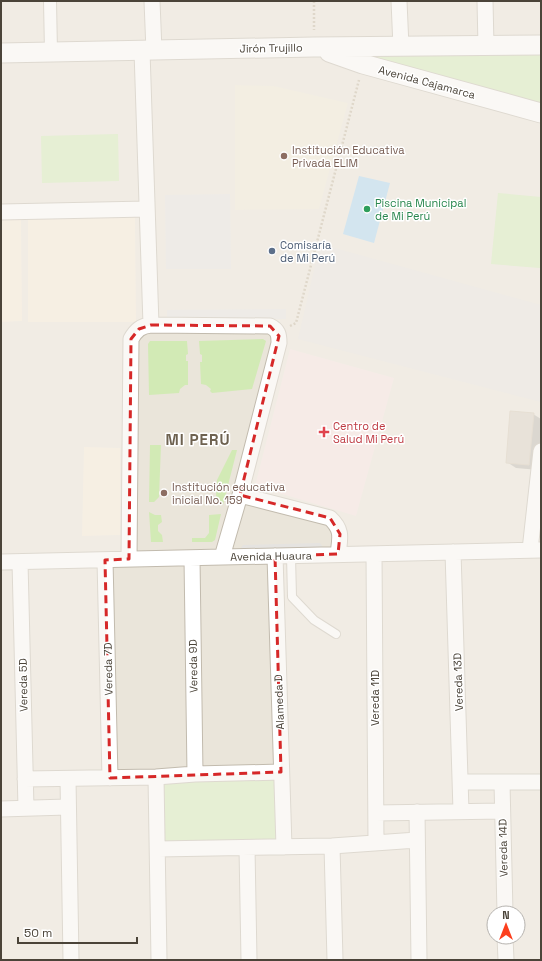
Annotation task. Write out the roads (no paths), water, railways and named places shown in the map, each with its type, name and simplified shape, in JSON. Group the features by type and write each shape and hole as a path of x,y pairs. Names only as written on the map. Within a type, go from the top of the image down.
{"street":[{"path":"50,1 50,52"},
{"path":"151,325 147,209 148,51 152,1"},
{"path":"399,1 401,47"},
{"path":"485,1 486,46"},
{"name":"Jirón Trujillo","path":"1,53 314,47 541,45"},
{"name":"Avenida Cajamarca","path":"314,47 363,64 541,113"},
{"path":"1,212 147,209"},
{"path":"129,559 131,339 139,328 151,325 270,326 278,332 278,343 240,495 222,557"},
{"path":"535,550 541,451"},
{"path":"240,495 330,518 339,528 340,534 338,554"},
{"name":"Avenida Huaura","path":"1,562 535,550"},
{"name":"Vereda 13D","path":"453,552 461,811"},
{"name":"Vereda 11D","path":"374,554 376,843"},
{"name":"Alameda D","path":"275,556 284,848"},
{"name":"Vereda 9D","path":"192,558 195,774"},
{"name":"Vereda 7D","path":"105,560 110,778"},
{"name":"Vereda 5D","path":"20,562 26,808"},
{"path":"25,779 156,777 195,774 281,772"},
{"path":"156,777 159,960"},
{"path":"68,779 67,807 71,960"},
{"path":"461,782 541,782"},
{"name":"Vereda 14D","path":"502,783 505,905"},
{"path":"1,809 67,807"},
{"path":"376,813 502,811"},
{"path":"417,812 419,960"},
{"path":"158,849 284,848 417,840"},
{"path":"332,846 335,960"},
{"path":"247,848 249,960"},
{"path":"505,945 506,960"}],"lane":[{"path":"291,556 292,597 314,620 336,634"}],"water":[{"name":"Piscina Municipal de Mi Perú","path":"359,176 390,183 374,243 343,234"}],"place":[{"name":"Institución Educativa Privada ELIM","path":"284,156"},
{"name":"Piscina Municipal de Mi Perú","path":"367,209"},
{"name":"Comisaría de Mi Perú","path":"272,251"},
{"name":"Centro de Salud Mi Perú","path":"324,432"},
{"name":"Institución educativa inicial No. 159","path":"164,493"}],"district":[{"name":"MI PERÚ","path":"198,439"}]}
